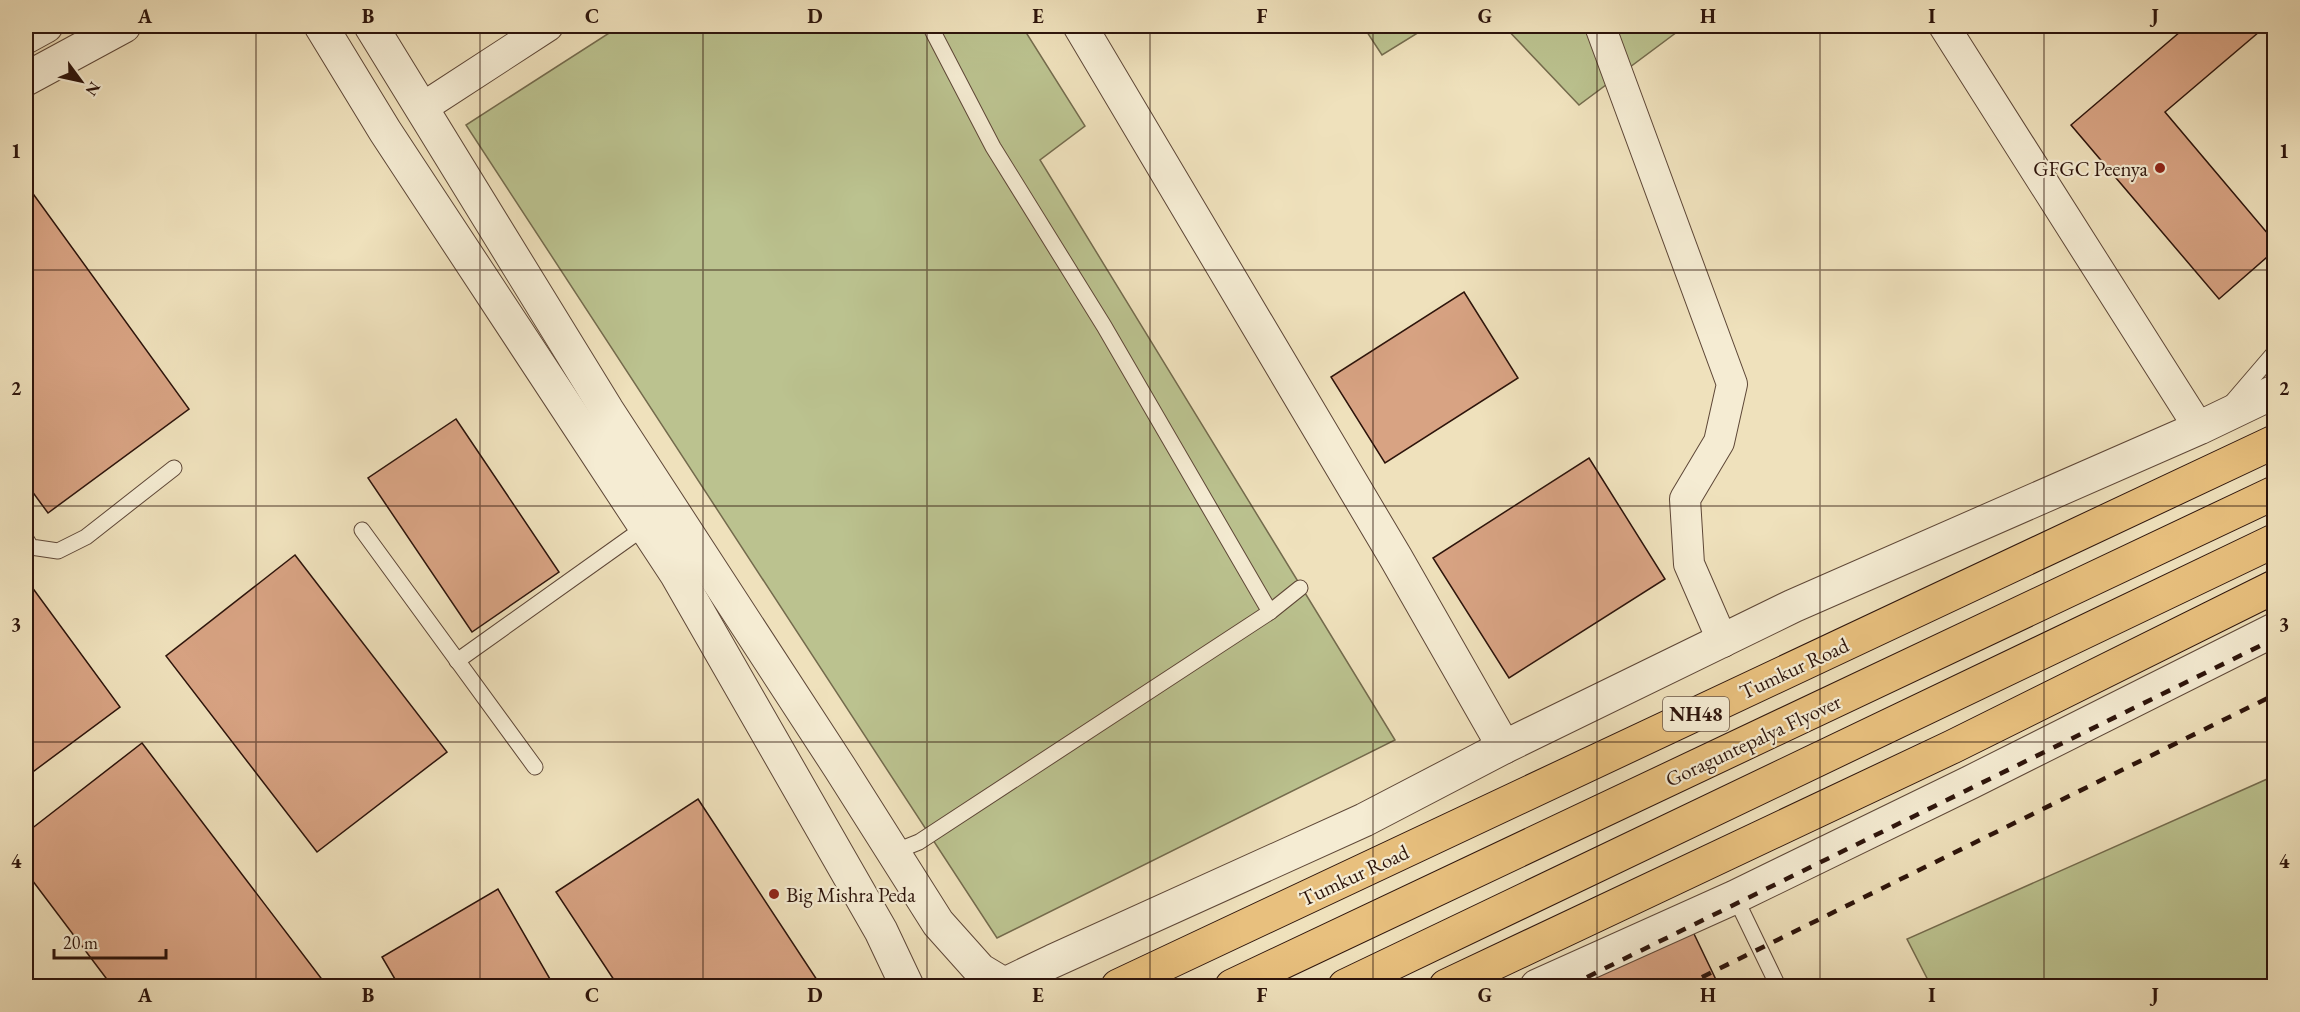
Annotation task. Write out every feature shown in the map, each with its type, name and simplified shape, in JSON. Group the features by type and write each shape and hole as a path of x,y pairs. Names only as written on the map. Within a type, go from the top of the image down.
{"highway":[{"name":"Tumkur Road","path":"1118,987 2274,442"},
{"name":"Goraguntepalya Flyover","path":"1232,987 2274,493"},
{"path":"1345,987 2274,542"},
{"path":"1446,987 1952,747 2274,587"}],"street":[{"path":"26,37 46,26"},
{"path":"26,79 124,26"},
{"path":"321,26 385,130 677,575 876,921 907,987"},
{"path":"371,26 607,410 938,923 980,970 1003,986 1053,961 1364,820 1504,747 1793,606 2274,392"},
{"path":"422,108 548,26"},
{"path":"1080,26 1396,558 1504,747"},
{"path":"1600,26 1732,384 1719,442 1685,499 1689,564 1723,642"},
{"path":"1944,26 2210,422"},
{"path":"1537,987 1735,897 2274,630"}],"lane":[{"path":"930,26 993,147 1104,326 1270,612"},
{"path":"2210,422 2274,353"},
{"path":"26,539 31,547 58,551 86,537 174,468"},
{"path":"457,661 645,527"},
{"path":"362,530 535,767"},
{"path":"894,852 919,842 1270,612 1300,588"},
{"path":"1735,897 1779,987"}],"green space":[{"path":"620,26 1022,26 1085,126 1040,160 1395,740 997,938 466,125"},
{"path":"1363,26 1429,26 1382,55"},
{"path":"1504,26 1685,26 1579,105"},
{"path":"2274,776 2274,986 1931,986 1907,939"}],"building":[{"path":"2187,26 2266,26 2165,112 2274,241 2274,251 2219,299 2071,125"},
{"path":"26,184 189,409 48,513 26,483"},
{"path":"1464,292 1518,378 1385,463 1331,377"},
{"path":"456,419 559,572 472,632 368,478"},
{"path":"1589,458 1665,579 1509,678 1433,558"},
{"path":"295,555 447,752 317,852 166,656"},
{"path":"26,579 120,707 26,777"},
{"path":"142,743 327,986 112,986 26,872 26,833"},
{"path":"698,799 821,986 618,986 556,892"},
{"path":"498,889 554,986 399,986 382,957"},
{"path":"1683,911 1719,986 1529,986"}],"railway":[{"path":"1569,986 2274,639"},
{"path":"1684,986 2274,695"}],"place":[{"name":"GFGC Peenya","path":"2160,168"},
{"name":"Big Mishra Peda","path":"774,894"}]}
